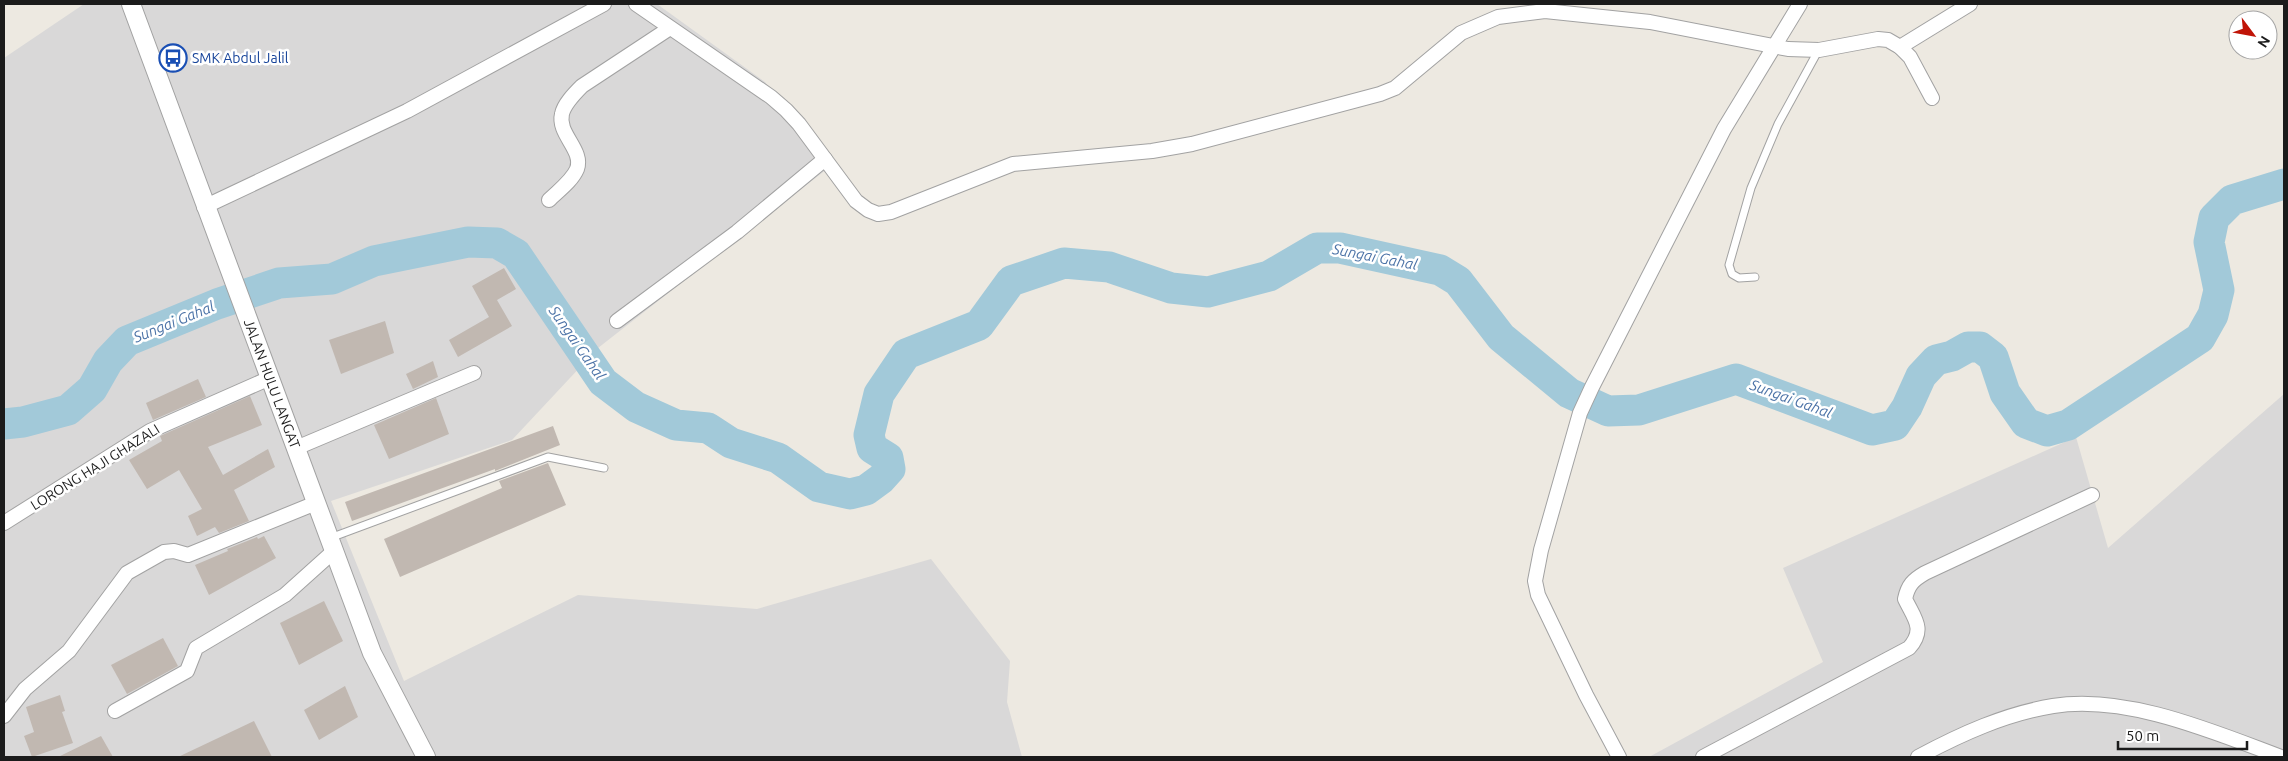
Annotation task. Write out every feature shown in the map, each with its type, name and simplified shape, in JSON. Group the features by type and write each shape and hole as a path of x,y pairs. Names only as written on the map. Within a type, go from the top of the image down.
{"street":[{"name":"JALAN HULU LANGAT","path":"131,4 204,207 372,653 426,757"},
{"path":"204,207 407,111 604,4"},
{"path":"636,4 771,97 800,124 856,201 878,214 891,212 1013,164 1176,147 1380,94 1395,88 1461,33 1498,17 1546,11 1650,22 1774,47 1819,50 1878,38 1888,40 1900,47 1910,57 1932,98"},
{"path":"1619,757 1586,695 1542,603 1535,581 1541,550 1580,413 1592,387 1724,129 1800,4"},
{"path":"1900,47 1970,4"},
{"path":"549,200 572,177 578,167 578,159 562,125 562,114 570,99 582,86 670,28"},
{"path":"617,321 737,232 825,159"},
{"path":"296,448 474,373"},
{"name":"LORONG HAJI GHAZALI","path":"4,524 150,431 270,378"},
{"path":"1703,757 1909,648 1916,640 1919,632 1918,626 1904,599 1907,588 1913,580 2092,495"},
{"path":"4,716 26,689 69,651 95,618 119,581 130,570 164,552 174,551 188,555 316,503"},
{"path":"115,711 187,670 196,648 285,595 332,545"},
{"path":"1918,757 1977,727 2010,716 2054,706 2104,705 2164,716 2200,727 2281,757"}],"lane":[{"path":"1755,277 1739,278 1732,274 1730,265 1749,196 1778,124 1819,50"},
{"path":"332,545 548,457 604,468"}],"shaded area":[{"path":"84,4 657,4 765,82 827,169 598,348 512,440 331,501 404,681 578,595 757,609 931,559 1010,661 1007,702 1022,757 4,757 4,58"},
{"path":"2284,394 2284,757 1649,757 1823,662 1783,568 2076,437 2108,548"}],"building":[{"path":"504,268 516,289 497,300 512,326 458,357 449,340 489,317 472,286"},
{"path":"385,321 394,353 341,374 329,340"},
{"path":"433,361 438,377 413,389 406,374"},
{"path":"198,379 206,397 153,420 146,403"},
{"path":"250,396 262,425 208,447 223,475 268,449 275,467 234,490 249,521 219,533 215,527 197,536 188,516 202,509 179,470 147,489 129,460 162,441 160,436"},
{"path":"436,398 449,434 389,459 374,425"},
{"path":"553,426 560,445 495,471 495,469 352,521 345,502"},
{"path":"548,463 566,505 400,577 384,539 502,488 499,481"},
{"path":"264,536 276,558 209,595 195,565 228,551 227,549"},
{"path":"324,601 343,641 299,665 280,623"},
{"path":"163,638 178,666 127,694 111,665"},
{"path":"345,686 358,717 319,740 304,710"},
{"path":"60,695 65,711 62,712 73,743 32,757 24,736 34,732 26,707"},
{"path":"254,721 272,757 178,757"},
{"path":"101,736 113,757 58,757"}],"waterway":[{"name":"Sungai Gahal","path":"4,424 23,422 68,410 92,389 108,361 127,341 217,304 279,283 332,279 374,261 468,242 497,243 516,254 603,382 636,407 676,425 708,428 731,443 778,458 819,487 850,494 866,490 881,479 890,469 888,458 872,448 869,435 879,394 906,354 979,325 1011,281 1064,263 1109,267 1171,288 1208,292 1269,276 1317,248 1340,248 1440,270 1458,281 1501,337 1569,393 1608,411 1639,410 1736,379 1872,430 1895,425 1907,407 1921,376 1936,360 1952,356 1968,347 1980,347 1993,357 2005,393 2026,423 2047,431 2068,425 2200,338 2213,315 2219,290 2209,242 2214,218 2232,200 2284,184"}],"place":[{"name":"SMK Abdul Jalil","path":"173,58"}]}
